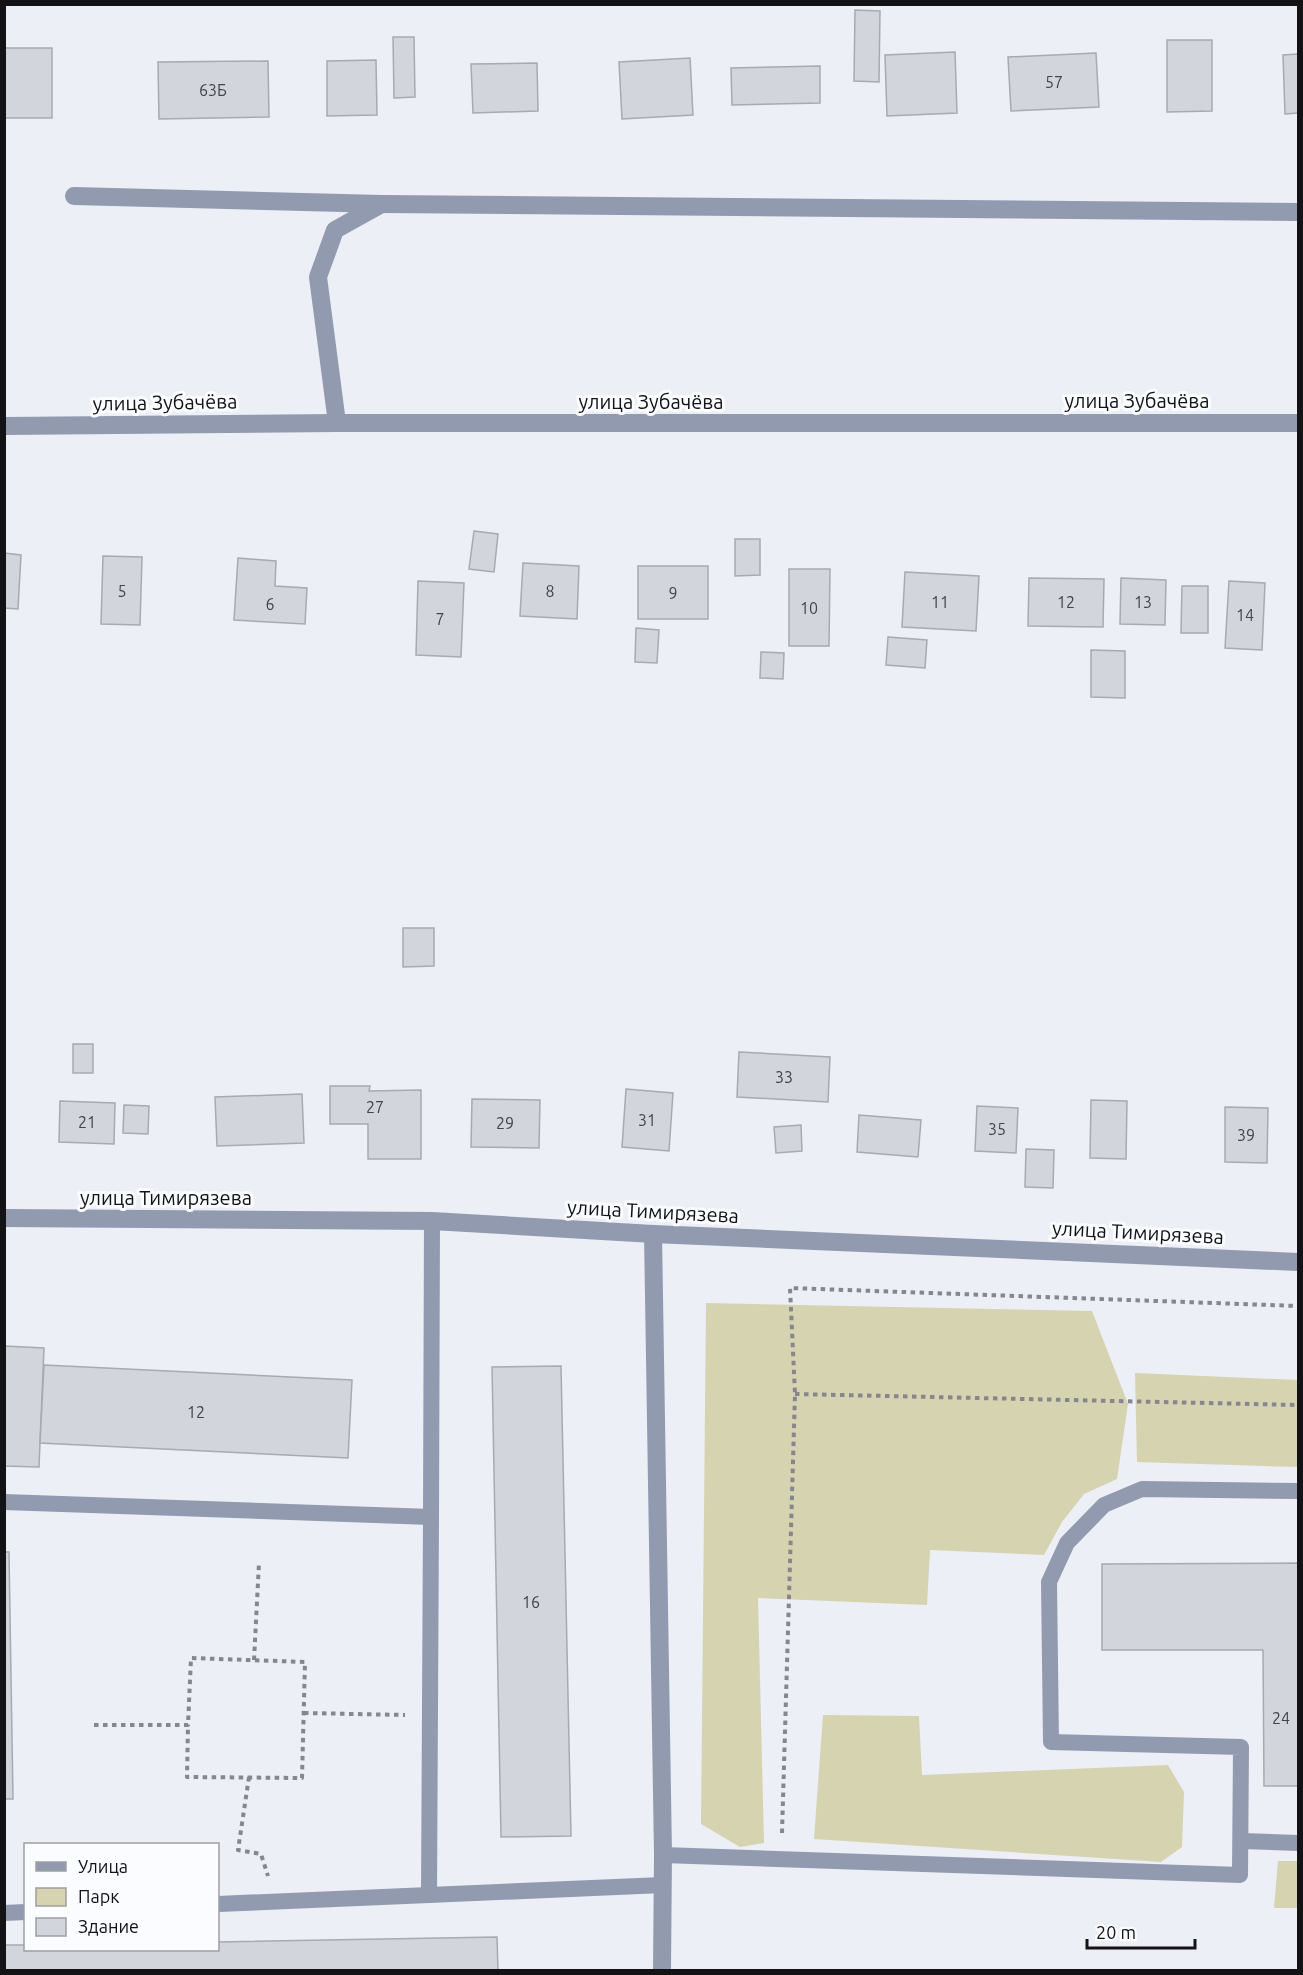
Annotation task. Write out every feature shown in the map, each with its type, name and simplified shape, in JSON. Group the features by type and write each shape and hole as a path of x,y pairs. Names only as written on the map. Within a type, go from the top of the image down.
{"street":[{"path":"74,196 382,204 1299,212"},
{"path":"337,423 318,277 335,230 382,204"},
{"name":"улица Зубачёва","path":"4,426 337,423 1299,423"},
{"name":"улица Тимирязева","path":"4,1218 432,1221 653,1234 1299,1262"},
{"path":"653,1234 663,1855 662,1971"}],"lane":[{"path":"429,1895 432,1221"},
{"path":"663,1855 1240,1875 1242,1747 1051,1742 1049,1582 1067,1543 1104,1505 1142,1489 1299,1491"},
{"path":"4,1502 431,1517"},
{"path":"1242,1841 1299,1843"},
{"path":"219,1904 663,1885"},
{"path":"4,1913 24,1912"}],"path":[{"path":"781,1858 795,1394 790,1288 1299,1306"},
{"path":"795,1394 1299,1405"},
{"path":"254,1660 260,1563"},
{"path":"191,1658 254,1660 305,1662 302,1778 187,1778 191,1658"},
{"path":"304,1713 430,1716"},
{"path":"94,1725 188,1725"},
{"path":"249,1778 238,1850 261,1854 276,1902"}],"green space":[{"path":"706,1303 1092,1311 1128,1404 1117,1479 1084,1494 1062,1522 1044,1555 930,1550 927,1605 758,1598 764,1843 740,1847 701,1824"},
{"path":"1135,1373 1298,1380 1298,1467 1137,1462"},
{"path":"823,1715 919,1716 922,1775 1168,1765 1184,1792 1182,1847 1161,1862 814,1839"},
{"path":"1278,1861 1298,1861 1298,1908 1274,1908"}],"building":[{"path":"855,10 880,11 879,82 854,81"},
{"path":"393,37 414,37 415,97 394,98"},
{"path":"1167,40 1212,40 1212,111 1167,112"},
{"path":"5,48 52,48 52,118 5,118"},
{"path":"955,52 957,113 887,116 885,55"},
{"path":"1096,53 1099,107 1011,111 1008,57"},
{"path":"1298,54 1298,113 1285,114 1283,55"},
{"path":"690,58 693,115 622,119 619,62"},
{"path":"376,60 377,115 327,116 327,61"},
{"path":"268,61 269,117 159,119 158,62"},
{"path":"537,63 538,111 473,113 471,64"},
{"path":"820,66 820,103 732,105 731,68"},
{"path":"474,531 498,534 494,572 469,569"},
{"path":"735,539 760,539 760,575 735,576"},
{"path":"4,553 21,555 18,609 4,608"},
{"path":"103,556 142,557 140,625 101,624"},
{"path":"238,558 276,561 275,586 307,588 305,624 234,620"},
{"path":"523,563 579,566 577,619 520,616"},
{"path":"638,566 708,566 708,619 638,619"},
{"path":"789,569 830,569 829,646 789,646"},
{"path":"905,572 979,576 976,631 902,627"},
{"path":"1029,578 1104,579 1103,627 1028,626"},
{"path":"1121,578 1166,580 1165,625 1120,624"},
{"path":"418,581 464,583 461,657 416,655"},
{"path":"1229,581 1265,583 1262,650 1225,648"},
{"path":"1182,586 1208,586 1208,633 1181,633"},
{"path":"636,628 659,630 657,663 635,662"},
{"path":"888,637 927,640 925,668 886,665"},
{"path":"1091,650 1125,651 1125,698 1091,697"},
{"path":"761,652 784,653 783,679 760,678"},
{"path":"403,928 434,928 434,966 403,967"},
{"path":"73,1044 93,1044 93,1073 73,1073"},
{"path":"739,1052 830,1057 828,1102 737,1097"},
{"path":"330,1086 370,1086 369,1091 421,1090 421,1159 368,1159 368,1124 330,1124"},
{"path":"626,1089 673,1093 669,1151 622,1147"},
{"path":"302,1094 304,1143 217,1146 215,1097"},
{"path":"472,1099 540,1100 539,1148 471,1147"},
{"path":"1091,1100 1127,1101 1126,1159 1090,1158"},
{"path":"60,1101 115,1103 114,1144 59,1142"},
{"path":"124,1105 149,1106 148,1134 123,1133"},
{"path":"977,1106 1018,1108 1016,1153 975,1151"},
{"path":"1225,1107 1268,1108 1267,1163 1225,1162"},
{"path":"859,1115 921,1120 918,1157 857,1152"},
{"path":"801,1125 802,1151 776,1153 774,1127"},
{"path":"1026,1149 1054,1150 1053,1188 1025,1187"},
{"path":"4,1346 44,1348 39,1467 4,1466"},
{"path":"44,1365 352,1380 348,1458 40,1443"},
{"path":"561,1366 571,1836 501,1837 492,1367"},
{"path":"4,1552 9,1552 13,1799 4,1799"},
{"path":"1298,1563 1298,1786 1264,1786 1263,1650 1102,1650 1102,1564"},
{"path":"497,1937 498,1970 4,1970 4,1945 24,1945 24,1951 219,1951 219,1942"}]}
